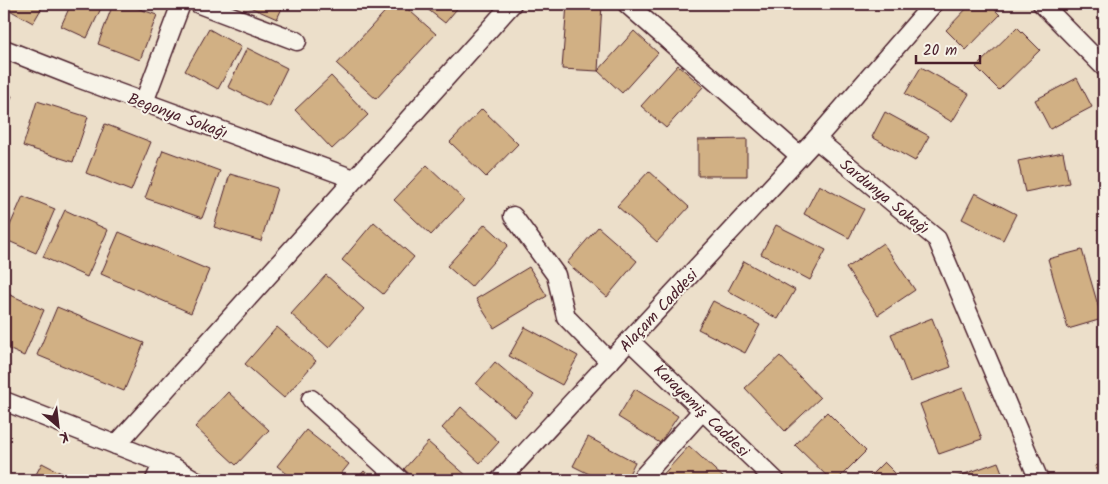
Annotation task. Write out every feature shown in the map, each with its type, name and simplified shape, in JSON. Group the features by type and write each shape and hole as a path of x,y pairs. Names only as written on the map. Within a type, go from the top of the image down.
{"street":[{"path":"144,102 181,4"},
{"path":"199,4 297,41"},
{"path":"116,444 512,4"},
{"path":"627,4 800,156"},
{"path":"816,139 933,4"},
{"path":"1042,4 1104,67"},
{"name":"Begonya Sokağı","path":"4,49 354,180"},
{"name":"Alaçam Caddesi","path":"500,480 816,139"},
{"name":"Sardunya Sokağı","path":"816,139 937,239 1039,480"},
{"path":"513,216 556,275 566,317 610,362"},
{"name":"Karayemiş Caddesi","path":"630,341 775,480"},
{"path":"311,399 400,480"},
{"path":"4,401 175,468 195,480"},
{"path":"640,480 702,411"},
{"path":"155,480 162,464"}],"building":[{"path":"4,4 44,4 33,23 4,7"},
{"path":"71,4 103,4 87,38 61,26"},
{"path":"113,4 125,4 157,15 140,60 98,44"},
{"path":"243,4 284,4 277,19"},
{"path":"392,4 402,4 436,34 376,99 337,64"},
{"path":"421,4 461,4 445,23"},
{"path":"567,4 602,4 598,71 562,69"},
{"path":"971,4 989,4 1000,15 966,50 946,30"},
{"path":"1017,27 1040,50 999,90 976,67"},
{"path":"209,29 241,47 218,89 185,71"},
{"path":"634,31 658,53 622,93 598,71"},
{"path":"247,48 287,68 268,107 228,87"},
{"path":"678,65 703,87 666,128 641,106"},
{"path":"921,67 969,94 952,122 905,94"},
{"path":"331,76 368,115 332,149 295,110"},
{"path":"1077,78 1092,107 1050,129 1035,100"},
{"path":"4,92 12,96 4,113"},
{"path":"37,101 88,117 73,162 23,146"},
{"path":"482,109 518,144 486,177 450,142"},
{"path":"885,112 929,136 915,161 872,137"},
{"path":"105,124 151,142 131,191 86,173"},
{"path":"747,139 747,176 698,176 698,140"},
{"path":"163,150 220,171 202,218 145,198"},
{"path":"1063,152 1069,183 1025,192 1018,161"},
{"path":"427,165 464,200 431,235 394,200"},
{"path":"649,171 689,207 657,242 617,206"},
{"path":"230,174 277,188 261,241 214,227"},
{"path":"819,185 864,209 849,238 804,214"},
{"path":"975,193 1016,214 1003,240 962,219"},
{"path":"23,196 55,209 36,253 4,239"},
{"path":"65,210 108,230 87,277 43,257"},
{"path":"374,222 414,257 383,294 342,260"},
{"path":"485,224 508,245 471,287 447,266"},
{"path":"776,225 826,250 810,280 761,254"},
{"path":"598,227 637,261 607,297 567,263"},
{"path":"119,232 209,270 191,313 101,274"},
{"path":"883,243 915,290 878,315 846,268"},
{"path":"1082,250 1102,319 1068,329 1048,259"},
{"path":"744,261 795,290 778,319 728,291"},
{"path":"529,267 547,296 494,328 476,299"},
{"path":"326,275 364,309 329,348 291,314"},
{"path":"6,293 44,310 24,356 4,347 4,298"},
{"path":"713,301 760,325 745,353 698,329"},
{"path":"57,307 144,343 124,391 37,355"},
{"path":"932,318 951,367 910,382 891,334"},
{"path":"277,327 316,361 284,398 245,364"},
{"path":"525,327 578,356 562,385 509,356"},
{"path":"780,356 820,398 785,431 745,388"},
{"path":"495,362 534,395 515,417 476,384"},
{"path":"963,388 982,439 939,454 920,404"},
{"path":"635,389 678,416 660,443 618,417"},
{"path":"228,392 269,430 236,465 195,427"},
{"path":"461,407 499,442 480,463 442,428"},
{"path":"827,412 866,451 837,480 831,480 795,445"},
{"path":"306,430 349,464 336,480 295,480 277,466"},
{"path":"588,437 635,462 626,480 601,480 573,466"},
{"path":"428,442 467,476 464,480 416,480 404,469"},
{"path":"689,446 726,480 658,480"},
{"path":"884,462 902,480 866,480"},
{"path":"998,462 1005,480 951,480 951,479"},
{"path":"42,463 75,480 33,480"},
{"path":"1104,463 1104,480 1099,480 1095,466"},
{"path":"364,471 374,480 356,480"}]}
